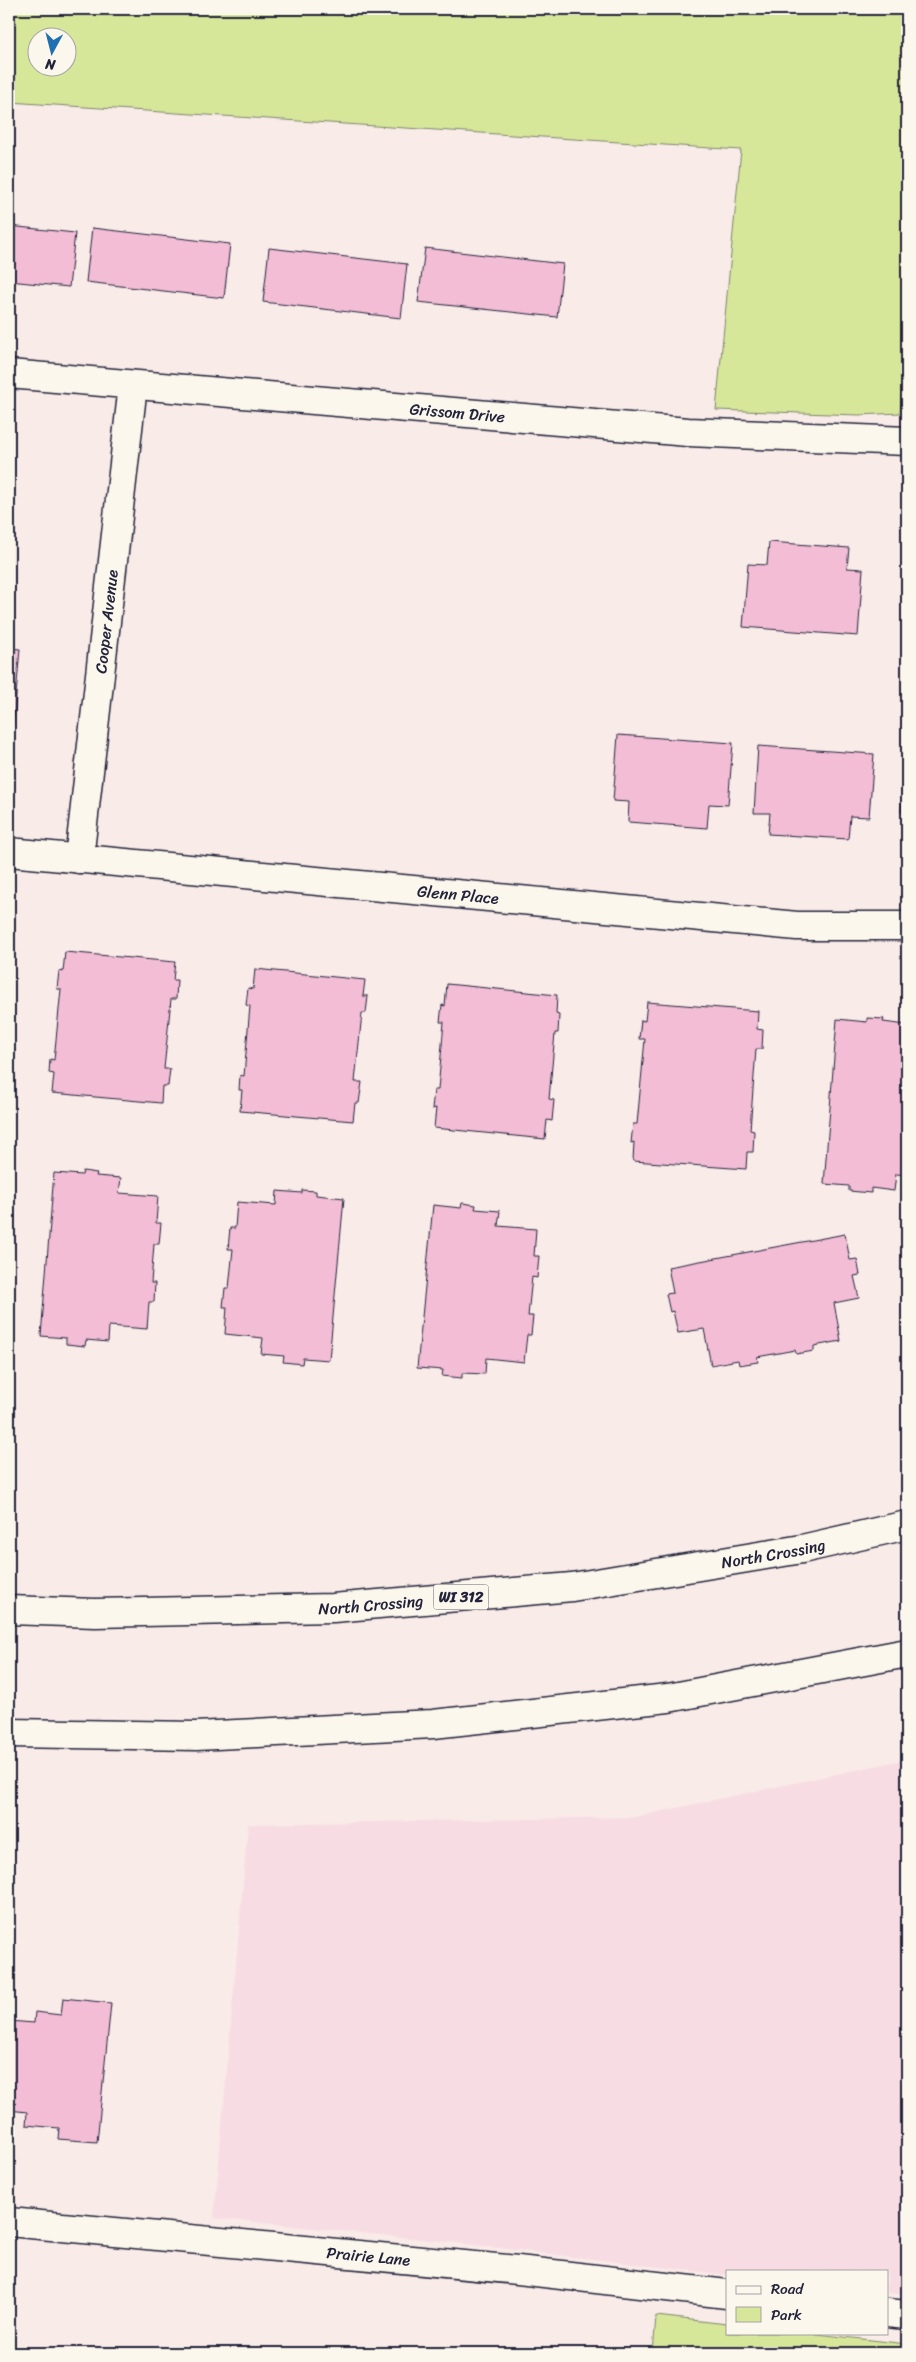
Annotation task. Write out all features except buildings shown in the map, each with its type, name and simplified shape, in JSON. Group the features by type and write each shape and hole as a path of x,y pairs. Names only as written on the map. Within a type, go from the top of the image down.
{"street":[{"name":"Grissom Drive","path":"9,374 688,432 907,441"},
{"name":"Cooper Avenue","path":"79,859 133,385"},
{"name":"Glenn Place","path":"9,852 797,926 907,926"},
{"name":"North Crossing","path":"9,1610 95,1613 333,1608 572,1587 802,1548 907,1525"},
{"path":"9,1733 196,1736 433,1724 668,1698 907,1653"},
{"name":"Prairie Lane","path":"9,2222 544,2272 726,2294"},
{"path":"888,2313 907,2315"}],"shaded area":[{"path":"907,1759 907,2295 888,2293 888,2270 726,2270 726,2275 439,2241 214,2218 248,1824 634,1817"}],"green space":[{"path":"9,9 907,9 907,322 900,413 859,415 716,410 741,150 9,102"},
{"path":"656,2316 726,2324 726,2334 817,2334 907,2344 907,2353 653,2353"}]}
